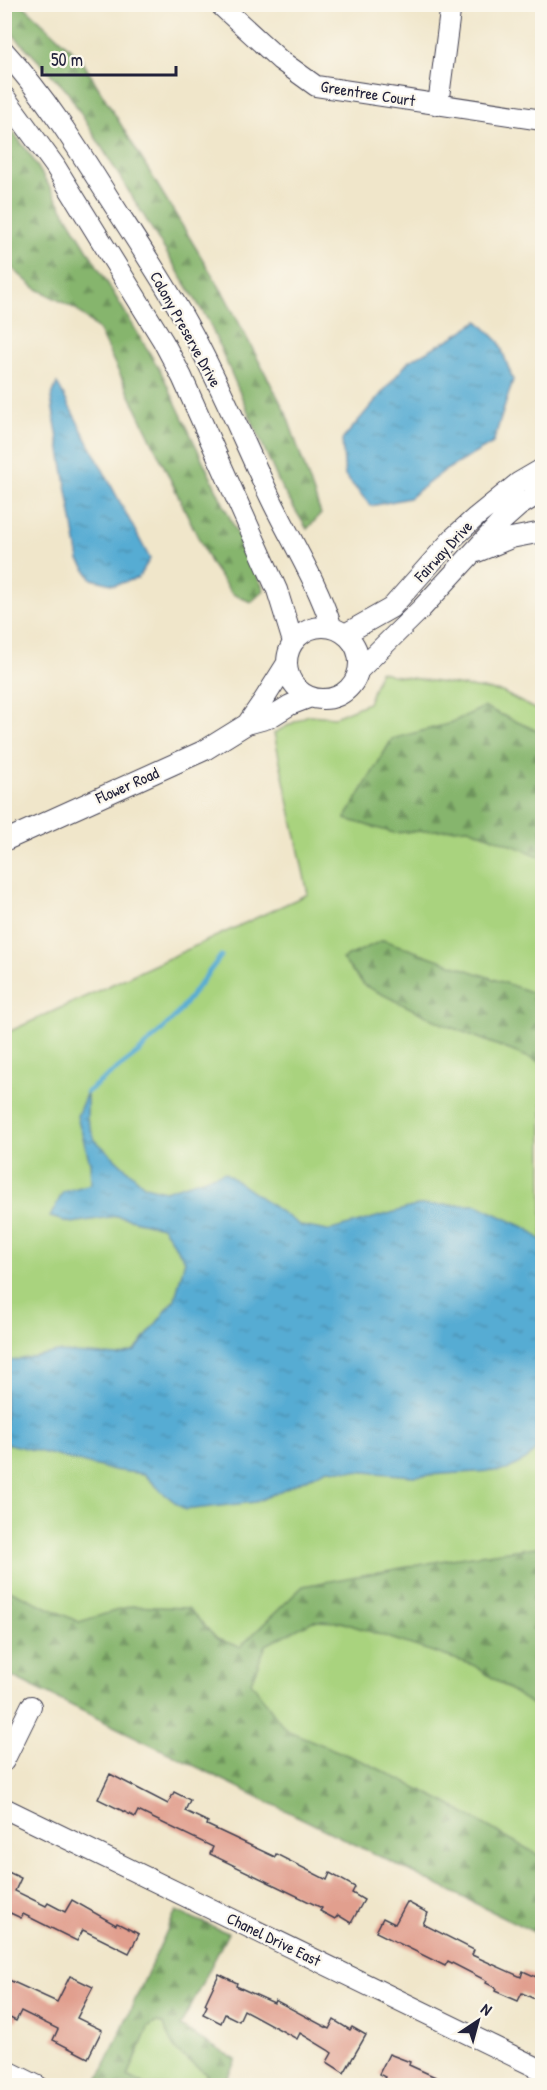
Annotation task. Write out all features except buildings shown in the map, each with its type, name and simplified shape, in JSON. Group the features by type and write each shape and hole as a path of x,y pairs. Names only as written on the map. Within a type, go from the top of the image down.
{"street":[{"name":"Greentree Court","path":"219,4 280,60 316,86 543,120"},
{"path":"438,105 451,4"},
{"name":"Colony Preserve Drive","path":"4,51 26,75 77,147 188,325 285,529 307,567 338,631"},
{"name":"Colony Preserve Drive","path":"4,96 55,166 163,341 182,377 277,590 293,642"},
{"name":"Fairway Drive","path":"338,631 391,608 454,537 498,497 543,469"},
{"name":"Fairway Drive","path":"358,670 421,609 519,506 543,492"},
{"path":"472,554 511,538 543,532"},
{"path":"325,627 338,631 356,648 359,659 358,670 351,687 339,695 325,699 311,697 293,684 287,663 290,649 293,642 310,629 325,627"},
{"name":"Flower Road","path":"247,724 287,663"},
{"name":"Flower Road","path":"4,841 205,750 247,724 269,718 290,705 311,697"},
{"path":"4,1761 31,1706"},
{"name":"Chanel Drive East","path":"4,1808 543,2070"},
{"path":"4,2069 38,2085"}],"green space":[{"path":"5,4 23,5 81,59 225,296 286,413 321,514 307,529 281,487 208,320 67,91 5,26"},
{"path":"5,121 31,156 161,372 264,590 251,602 232,594 211,564 98,329 76,309 35,288 5,262"},
{"path":"380,671 392,675 502,692 542,713 542,1903 5,1641 4,1034 308,894 274,733 308,715 335,717 368,703"},
{"path":"484,707 542,733 542,857 468,828 394,833 345,819 392,739 448,724"},
{"path":"383,940 542,996 542,1063 443,1024 365,986 342,959"},
{"path":"542,1546 542,1711 473,1665 341,1622 313,1621 266,1645 251,1682 286,1730 369,1764 439,1799 542,1857 542,1936 5,1673 5,1588 79,1622 131,1606 188,1608 217,1639 240,1647 303,1586 451,1559"},
{"path":"176,1911 228,1933 180,2027 236,2060 223,2085 200,2085 207,2074 175,2049 164,2024 155,2023 148,2028 128,2076 144,2085 96,2085"},
{"path":"155,2023 164,2024 175,2049 207,2074 200,2086 144,2085 128,2076 148,2028"}],"water":[{"path":"478,321 499,342 513,380 493,443 444,471 409,498 371,506 345,476 342,440 409,361"},
{"path":"57,383 150,559 138,578 115,585 92,579 79,560 51,398"},
{"path":"87,1092 87,1119 95,1140 145,1186 165,1191 224,1172 301,1226 328,1231 419,1205 477,1205 528,1229 542,1241 542,1443 527,1459 507,1470 413,1476 328,1469 256,1502 185,1510 144,1474 113,1470 5,1443 5,1362 58,1352 119,1356 135,1351 175,1299 185,1260 162,1227 117,1216 72,1223 50,1217 63,1192 91,1184 90,1163 77,1116"}],"waterway":[{"path":"87,1092 139,1052 175,1017 221,956"}]}
